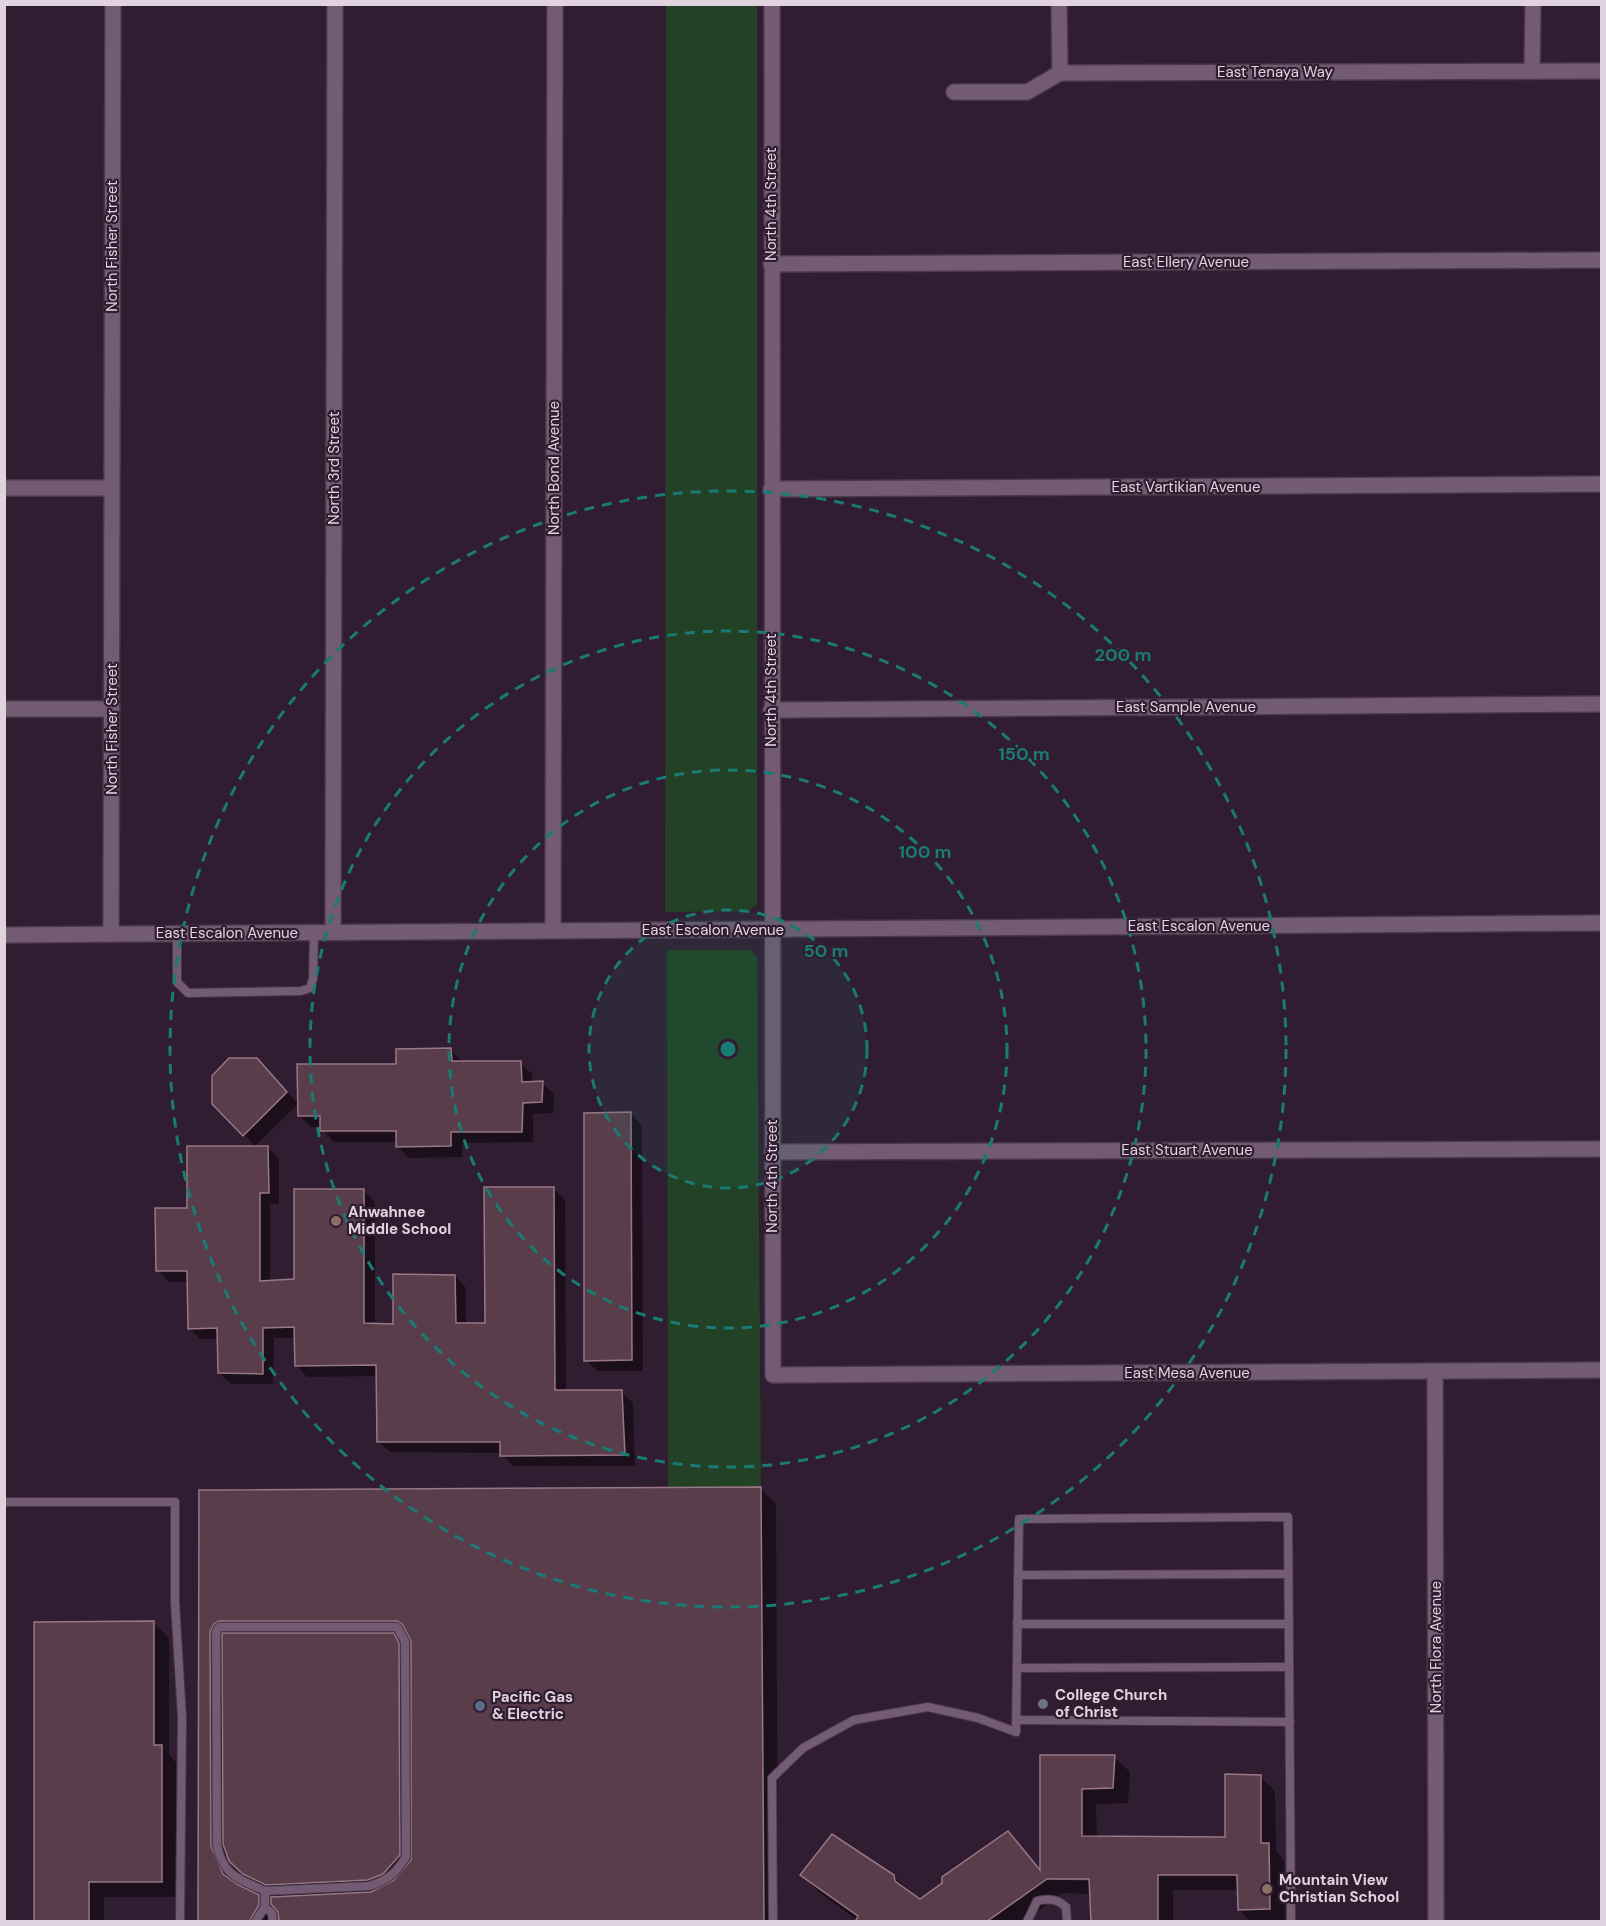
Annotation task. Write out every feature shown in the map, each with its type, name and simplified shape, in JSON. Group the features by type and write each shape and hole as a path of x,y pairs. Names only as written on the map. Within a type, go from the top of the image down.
{"street":[{"name":"North Fisher Street","path":"111,934 113,4"},
{"name":"North 3rd Street","path":"333,932 334,4"},
{"name":"North Bond Avenue","path":"553,931 555,4"},
{"name":"North 4th Street","path":"772,4 773,1375"},
{"path":"1059,4 1060,73"},
{"path":"1532,71 1533,4"},
{"name":"East Tenaya Way","path":"954,92 1027,92 1060,73 1602,71"},
{"name":"East Ellery Avenue","path":"771,264 1602,260"},
{"name":"East Vartikian Avenue","path":"771,489 1602,484"},
{"path":"4,488 112,488"},
{"name":"East Sample Avenue","path":"771,710 1602,704"},
{"path":"4,709 112,709"},
{"name":"East Escalon Avenue","path":"4,935 1602,923"},
{"name":"East Stuart Avenue","path":"772,1152 1602,1149"},
{"name":"East Mesa Avenue","path":"773,1375 1602,1370"},
{"name":"North Flora Avenue","path":"1435,1372 1436,1922"}],"lane":[{"path":"177,933 177,982 188,993 290,991 310,988 313,979 314,932"},
{"path":"4,1502 175,1502 175,1602 182,1718 180,1922"},
{"path":"773,1921 772,1778 803,1748 854,1720 928,1707 978,1718 1016,1732 1019,1519 1288,1517 1291,1922"},
{"path":"1018,1575 1288,1574"},
{"path":"1017,1624 1289,1624"},
{"path":"219,1627 397,1627 405,1641 406,1857 398,1871 385,1881 369,1886 265,1891 234,1877 220,1862 217,1845 216,1632 219,1627"},
{"path":"1017,1668 1289,1667"},
{"path":"1016,1720 1290,1722"},
{"path":"255,1922 265,1907 265,1891"},
{"path":"1027,1922 1037,1901 1044,1899 1058,1900 1066,1907 1067,1922"},
{"path":"265,1907 272,1913 273,1922"}],"green space":[{"path":"666,5 757,5 757,904 749,911 665,912"},
{"path":"667,950 750,950 757,957 761,1487 668,1488"}],"building":[{"path":"451,1048 452,1061 521,1061 522,1082 543,1081 542,1102 523,1103 522,1132 451,1132 451,1146 396,1147 396,1131 320,1131 320,1116 298,1116 297,1064 396,1064 396,1049"},
{"path":"229,1058 257,1058 287,1092 243,1136 212,1104 212,1076"},
{"path":"631,1112 632,1360 584,1361 584,1113"},
{"path":"187,1146 268,1146 269,1193 260,1193 260,1281 294,1279 294,1189 364,1189 364,1323 393,1324 393,1274 455,1275 456,1323 485,1323 484,1187 554,1187 555,1390 622,1390 625,1455 500,1456 500,1442 377,1442 376,1365 295,1366 294,1327 263,1328 263,1374 218,1373 217,1328 188,1329 187,1271 156,1271 155,1208 187,1208"},
{"name":"Pacific Gas & Electric","path":"761,1487 764,1922 279,1922 278,1912 271,1904 271,1897 371,1892 394,1880 411,1860 411,1641 402,1624 397,1621 219,1621 214,1624 210,1632 211,1846 223,1874 259,1895 259,1905 249,1922 198,1922 199,1490"},
{"path":"154,1621 154,1745 162,1745 162,1882 89,1882 89,1922 34,1922 34,1622"},
{"path":"222,1633 394,1633 399,1643 400,1855 383,1874 368,1880 266,1885 243,1874 229,1861 223,1844"},
{"path":"1040,1755 1115,1755 1113,1788 1082,1789 1082,1836 1225,1837 1225,1774 1261,1775 1261,1843 1269,1843 1270,1909 1238,1910 1237,1875 1158,1875 1158,1922 1091,1922 1089,1879 1047,1879 986,1922 855,1922 858,1916 800,1875 832,1834 894,1875 895,1881 920,1899 942,1883 942,1877 1008,1831 1040,1870"}],"place":[{"name":"Ahwahnee Middle School","path":"336,1221"},
{"name":"College Church of Christ","path":"1043,1704"},
{"name":"Pacific Gas & Electric","path":"480,1706"},
{"name":"Mountain View Christian School","path":"1267,1889"}]}
